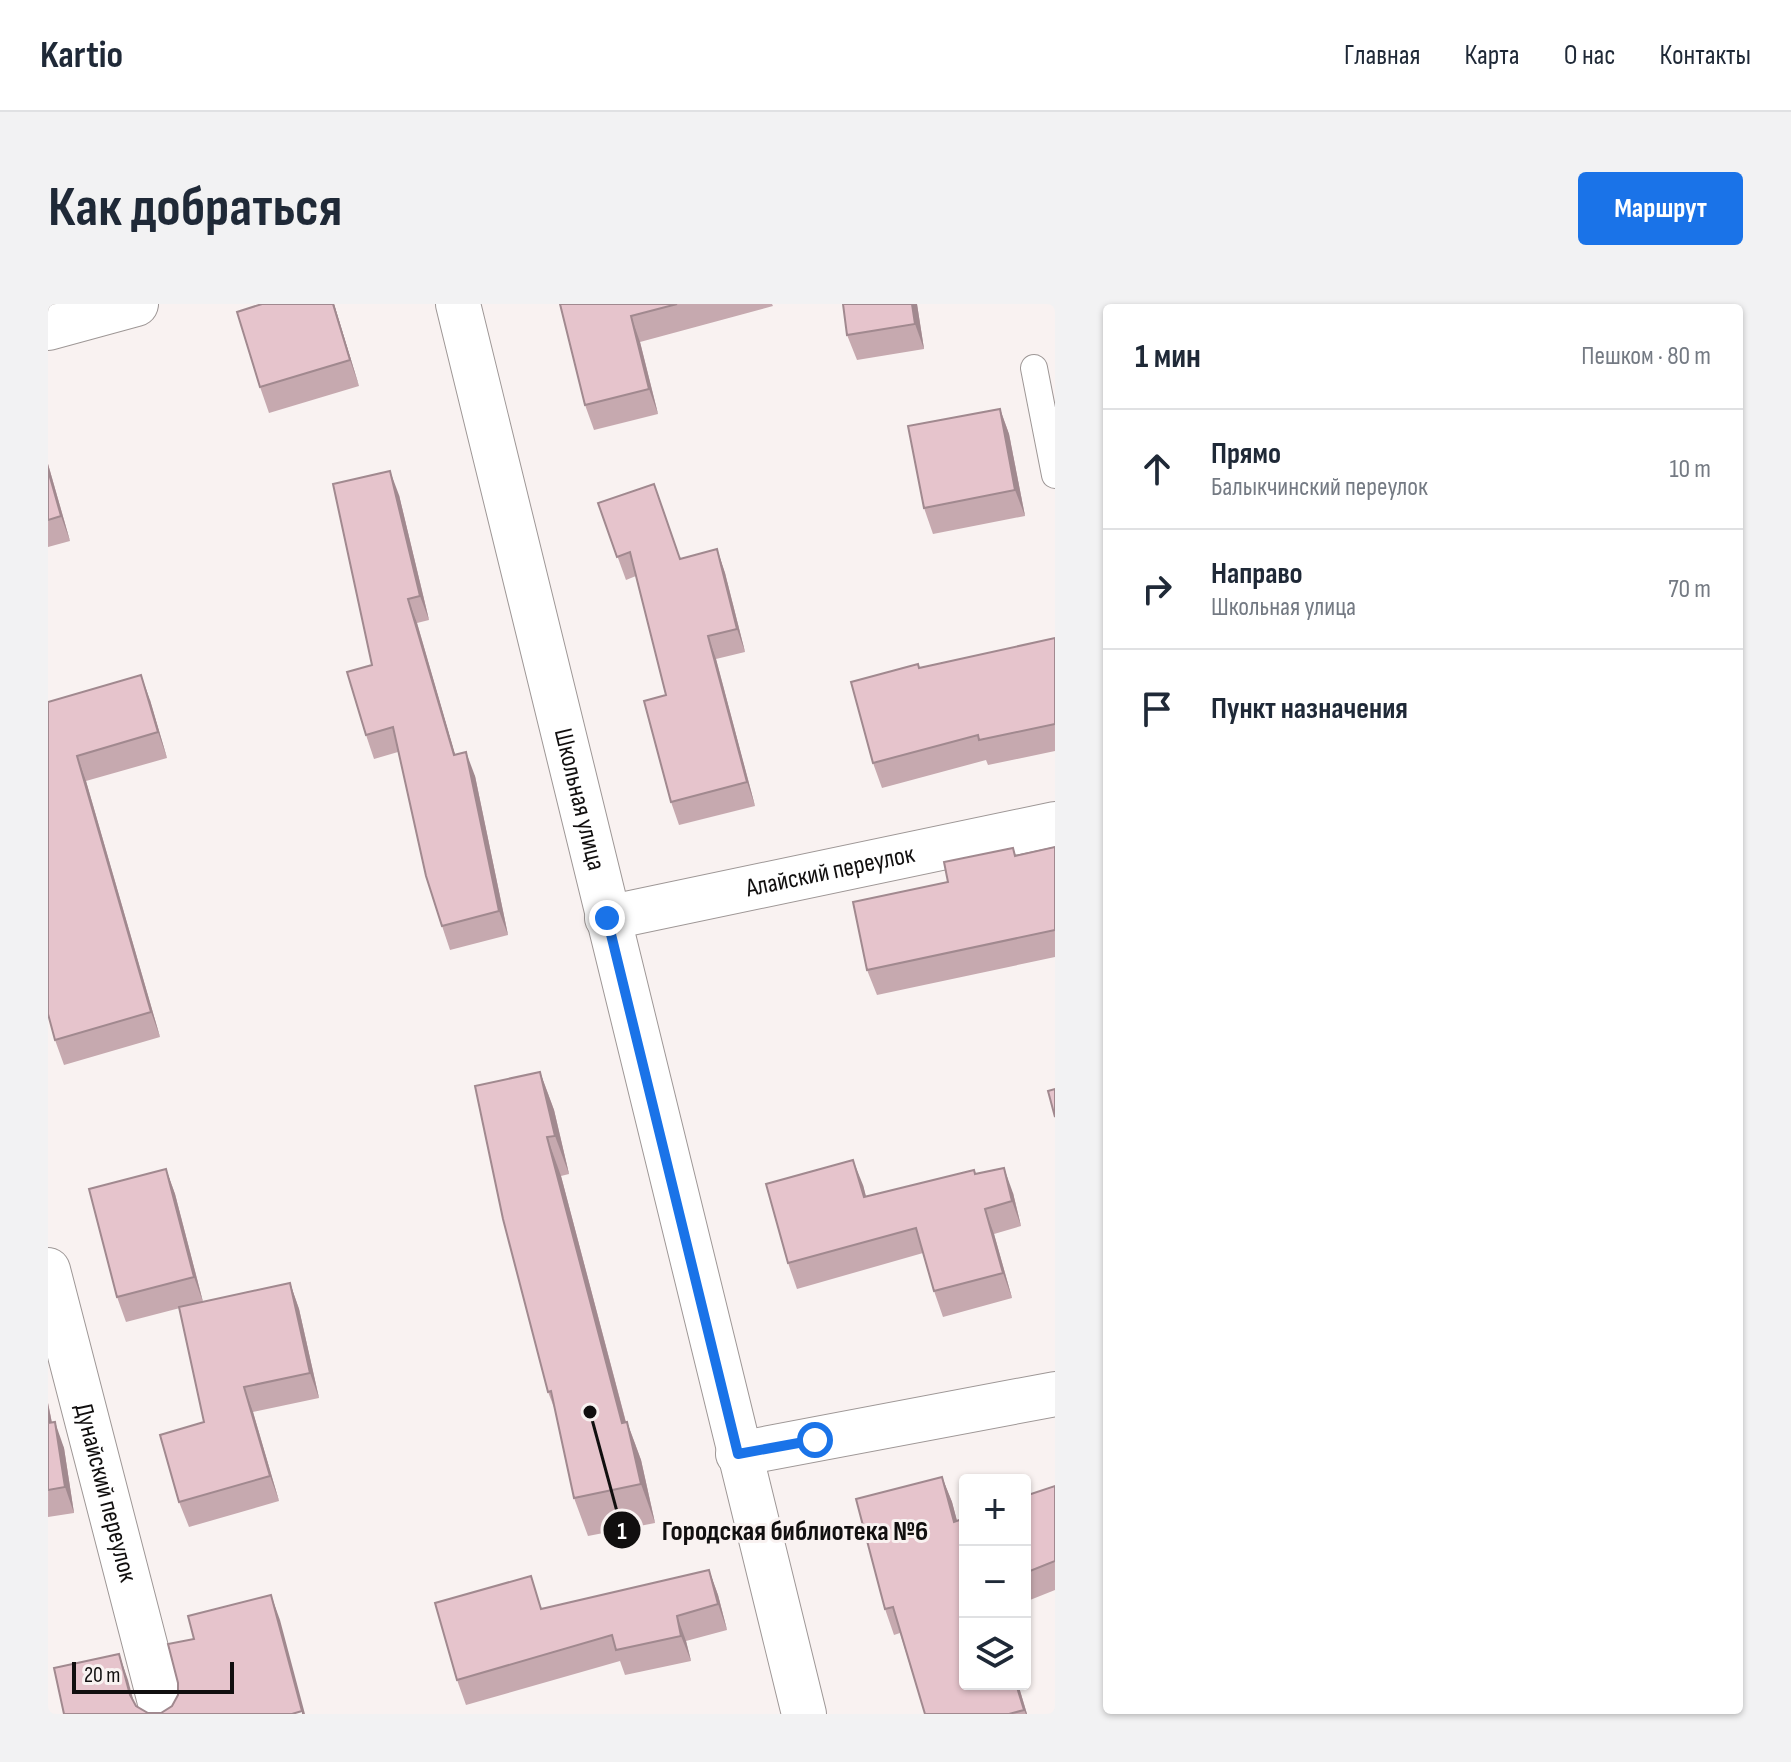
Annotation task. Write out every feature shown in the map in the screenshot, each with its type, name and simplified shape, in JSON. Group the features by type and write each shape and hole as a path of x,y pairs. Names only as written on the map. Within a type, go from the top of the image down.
{"street":[{"path":"48,328 136,304"},
{"name":"Школьная улица","path":"458,304 804,1714"},
{"name":"Алайский переулок","path":"607,918 1055,824"},
{"name":"Дунайский переулок","path":"48,1270 163,1714"},
{"path":"738,1454 1055,1394"}],"lane":[{"path":"1034,368 1055,475"}],"building":[{"path":"262,304 333,304 350,360 260,387 237,312"},
{"path":"560,304 677,304 631,316 649,389 585,405"},
{"path":"843,304 912,304 915,324 847,335"},
{"path":"1000,409 1015,490 924,508 908,426"},
{"path":"48,470 61,516 48,520"},
{"path":"390,471 420,596 408,599 454,755 466,752 499,911 442,926 426,876 393,727 366,735 347,672 372,665 333,484"},
{"path":"654,484 680,559 717,549 737,629 708,636 747,782 671,802 644,701 666,695 630,552 617,557 598,503"},
{"path":"1055,638 1055,724 979,740 978,735 873,763 851,682 918,664 919,668"},
{"path":"141,675 158,732 77,756 151,1012 55,1040 48,1014 48,702"},
{"path":"1055,847 1055,930 867,970 853,902 948,882 944,862 1013,848 1015,856"},
{"path":"540,1072 555,1136 547,1137 622,1423 627,1422 641,1484 574,1498 551,1391 548,1392 503,1219 475,1086"},
{"path":"1055,1089 1055,1117 1048,1091"},
{"path":"853,1160 864,1197 974,1170 975,1174 1004,1168 1012,1201 985,1209 1003,1273 934,1291 916,1228 788,1263 766,1184"},
{"path":"166,1169 194,1277 117,1297 89,1189"},
{"path":"290,1283 310,1373 244,1387 270,1476 179,1502 160,1435 204,1422 179,1307"},
{"path":"55,1422 65,1487 48,1490 48,1423"},
{"path":"942,1477 954,1522 959,1520 959,1690 1018,1690 1024,1710 1009,1714 925,1714 893,1607 885,1609 856,1499"},
{"path":"1055,1486 1055,1561 1031,1571 1031,1546 1031,1494"},
{"path":"709,1570 718,1604 677,1616 681,1636 616,1650 612,1635 457,1680 435,1603 531,1576 541,1609"},
{"path":"271,1595 302,1711 292,1714 64,1714 54,1668 119,1654 136,1706 148,1713 161,1713 172,1706 178,1695 168,1644 194,1639 188,1616"}],"place":[{"name":"Городская библиотека №6","path":"590,1412"}],"route":[{"path":"607,918 738,1454 815,1440"}]}
